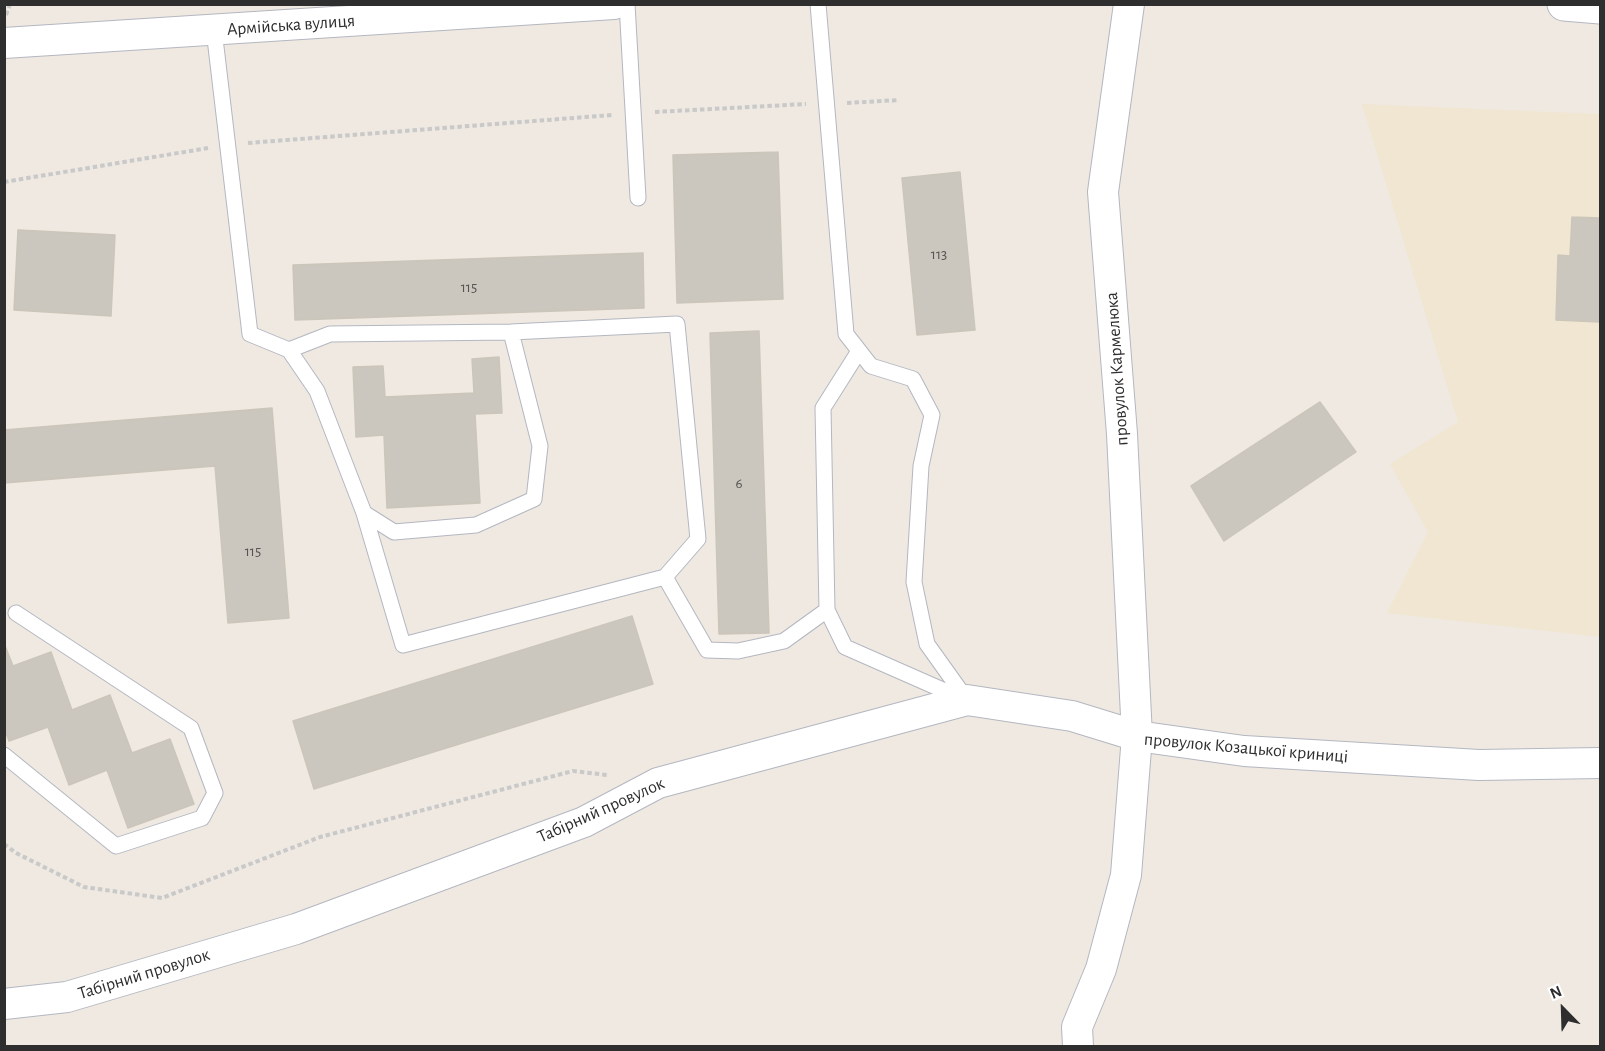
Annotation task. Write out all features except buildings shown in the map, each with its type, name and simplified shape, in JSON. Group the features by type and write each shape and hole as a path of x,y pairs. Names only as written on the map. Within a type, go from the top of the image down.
{"street":[{"name":"Армійська вулиця","path":"4,43 614,4"},
{"name":"провулок Кармелюка","path":"1129,4 1103,192 1122,434 1137,736"},
{"path":"1564,4 1600,7"},
{"name":"Табірний провулок","path":"4,1004 66,998 296,929 584,822 658,783 967,700 1072,717 1137,736"},
{"name":"провулок Козацької криниці","path":"1078,1047 1077,1027 1101,969 1126,875 1137,736 1244,751 1479,765 1600,763"}],"lane":[{"path":"627,4 638,198"},
{"path":"818,4 846,334 871,366 914,379 932,415 921,466 914,582 927,644 967,700"},
{"path":"214,30 250,334 289,350 317,391 364,513 403,645 665,577 699,539 677,324 511,332 330,334 289,350"},
{"path":"364,513 394,532 476,525 534,499 540,446 511,332"},
{"path":"859,351 823,408 827,610 845,647 967,700"},
{"path":"665,577 707,650 738,651 784,641 827,610"},
{"path":"4,755 117,846 202,818 215,793 191,728 16,613"}],"path":[{"path":"4,182 228,145 633,113 899,100"},
{"path":"4,844 16,853 84,887 162,898 320,837 573,771 658,783"}],"shaded area":[{"path":"1362,104 1600,114 1600,637 1387,613 1428,532 1390,464 1458,422"}]}
